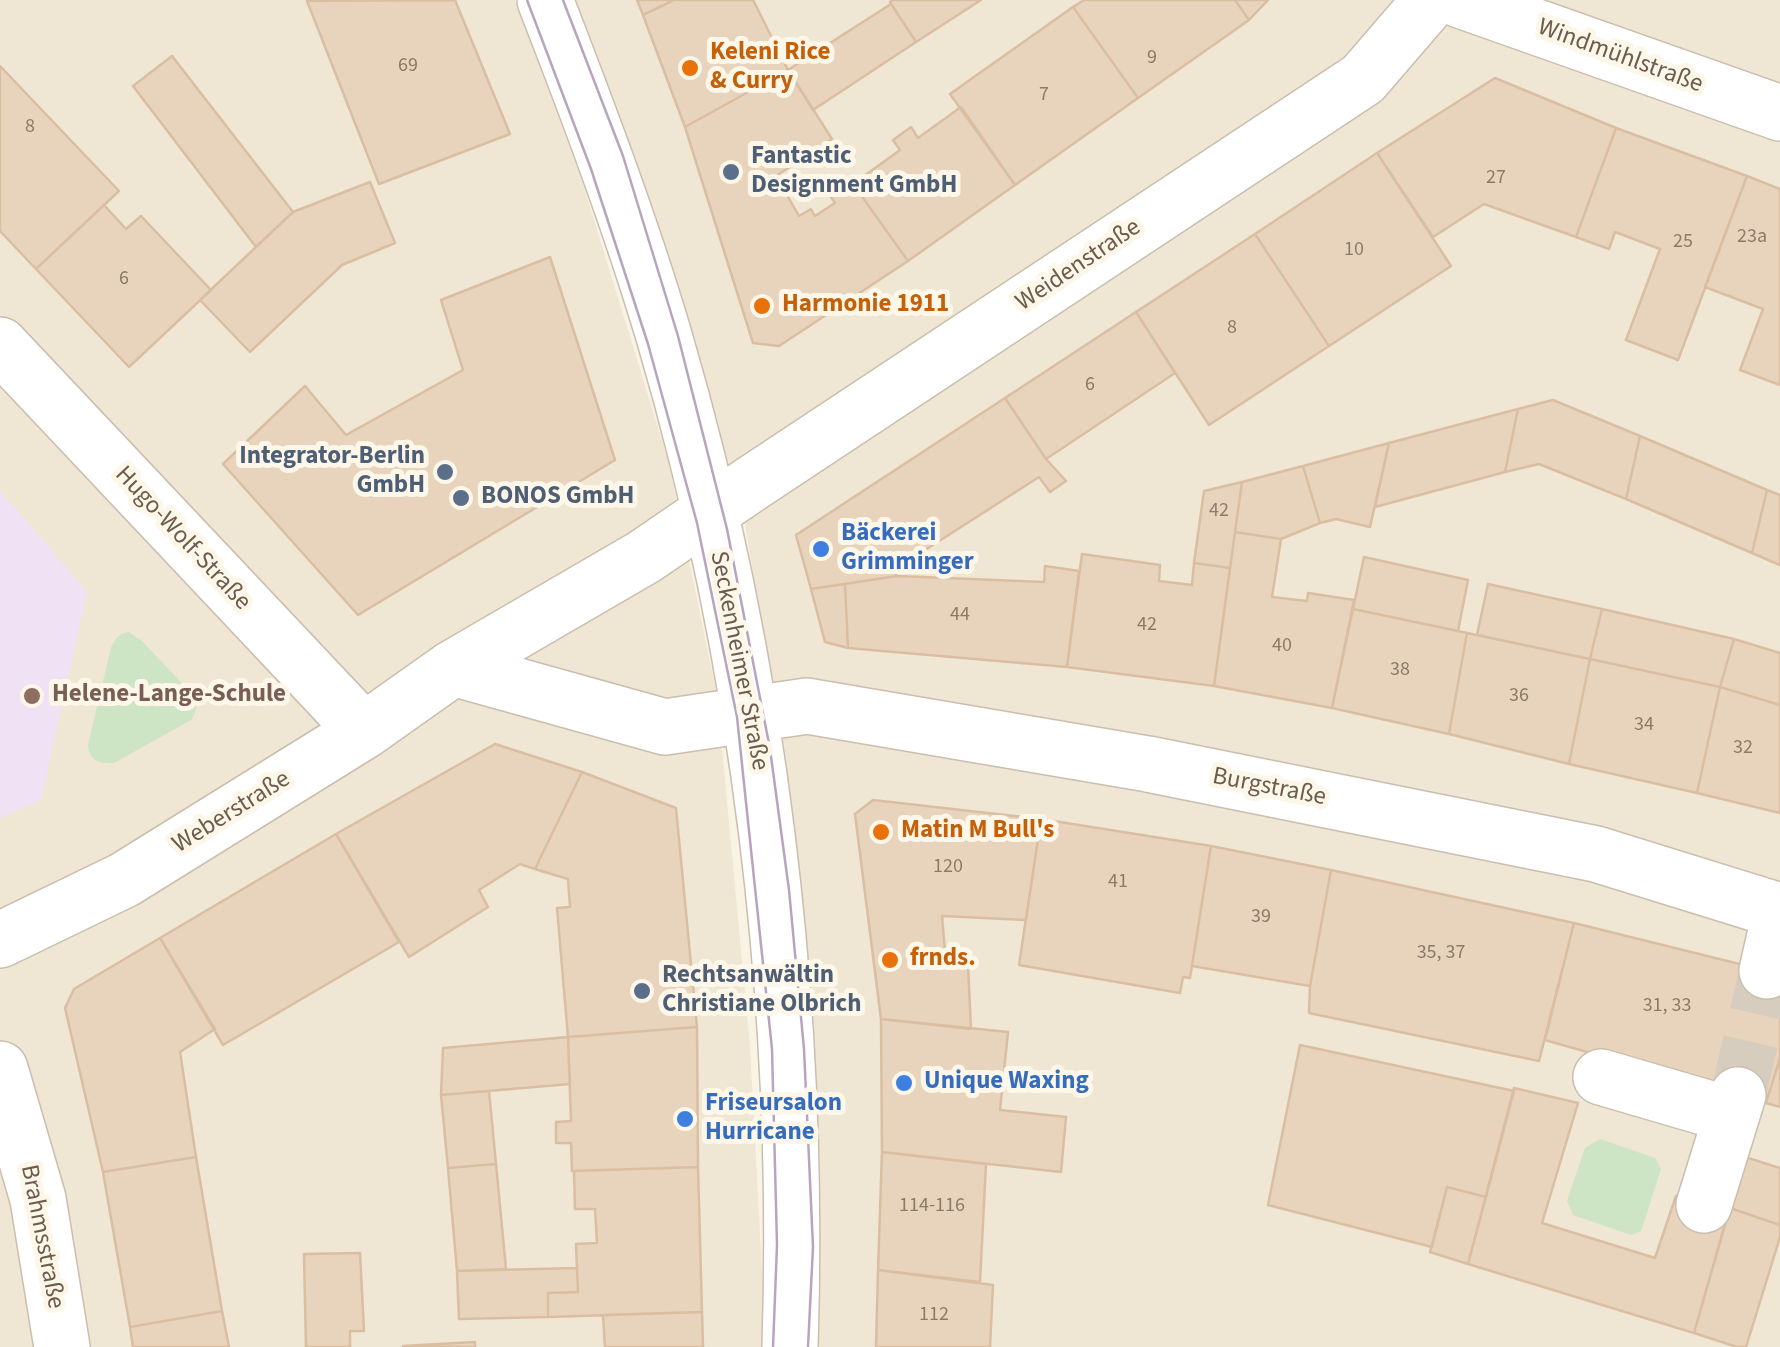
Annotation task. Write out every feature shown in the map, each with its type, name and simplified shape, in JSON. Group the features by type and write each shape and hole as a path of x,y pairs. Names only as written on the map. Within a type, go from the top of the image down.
{"street":[{"name":"Seckenheimer Straße","path":"545,0 601,145 665,339 710,512 751,715 770,847 788,1049 794,1246 790,1347"},
{"name":"Weidenstraße","path":"710,512 1363,78 1431,0"},
{"name":"Windmühlstraße","path":"1460,0 1780,113"},
{"name":"Hugo-Wolf-Straße","path":"0,346 364,732"},
{"name":"Weberstraße","path":"0,940 124,880 364,732 454,668 644,557 710,512"},
{"path":"454,668 665,728 751,715"},
{"name":"Burgstraße","path":"751,715 807,706 1148,764 1596,854 1780,912"},
{"path":"1767,971 1780,912"},
{"name":"Brahmsstraße","path":"0,1069 38,1199 62,1347"},
{"path":"1602,1076 1735,1105 1704,1205"}],"shaded area":[{"path":"0,0 515,0 581,178 668,460 717,695 750,1047 766,1347 0,1347"},
{"path":"572,0 1780,0 1780,1347 812,1347 819,1257 811,1009 782,754 745,523 634,154"},
{"name":"Helene-Lange-Schule","path":"0,490 87,592 41,800 0,818"}],"green space":[{"path":"128,632 142,641 192,694 196,710 191,720 114,763 104,763 93,758 88,745 111,648 117,637"},
{"path":"1600,1139 1655,1158 1661,1169 1641,1231 1631,1235 1573,1215 1567,1201 1585,1148"}],"building":[{"path":"455,0 510,134 379,184 307,1"},
{"path":"637,0 674,0 643,15"},
{"path":"674,0 753,0 788,70 685,127 643,15"},
{"path":"892,0 981,0 916,42"},
{"path":"1084,0 1235,0 1249,20 1138,98 1073,7"},
{"path":"1235,0 1268,0 1249,20"},
{"path":"891,4 916,42 813,110 788,70"},
{"path":"1073,7 1138,98 1015,185 950,94"},
{"path":"172,56 293,212 256,247 133,86"},
{"path":"0,66 119,191 36,269 0,231"},
{"path":"788,70 832,139 776,176 799,216 811,209 815,216 835,203 831,197 853,184 908,261 779,346 753,343 685,127"},
{"path":"1495,78 1616,128 1576,237 1484,204 1433,237 1377,153"},
{"path":"961,107 1015,185 908,261 853,184 900,150 893,140 911,127 918,138"},
{"path":"1616,128 1747,176 1678,360 1626,340 1660,249 1615,232 1609,249 1576,237"},
{"path":"1377,153 1451,266 1329,346 1255,234"},
{"path":"1747,176 1780,189 1780,385 1740,370 1763,309 1705,287"},
{"path":"370,182 395,243 342,265 250,352 200,300 293,212"},
{"path":"104,205 126,229 141,216 211,290 129,367 36,269"},
{"path":"1255,234 1329,346 1209,425 1136,312"},
{"path":"550,257 615,460 358,615 223,464 305,386 346,435 463,370 441,300"},
{"path":"1136,312 1175,373 1046,459 1005,398"},
{"path":"1005,398 1046,459 1066,481 1050,492 1039,477 894,570 897,576 811,589 796,535"},
{"path":"1553,400 1640,436 1626,499 1539,464 1505,472 1518,409"},
{"path":"1518,409 1505,472 1375,507 1389,443"},
{"path":"1640,436 1767,490 1752,553 1626,499"},
{"path":"1389,443 1370,527 1336,519 1320,523 1303,466"},
{"path":"1303,466 1320,523 1281,539 1235,532 1242,482"},
{"path":"1242,482 1230,568 1194,563 1204,491"},
{"path":"1767,490 1780,495 1780,565 1752,553"},
{"path":"1235,532 1281,539 1272,597 1307,601 1308,593 1354,600 1332,708 1214,686"},
{"path":"1082,554 1160,565 1159,581 1192,585 1194,563 1230,568 1214,686 1067,667"},
{"path":"1364,557 1468,580 1458,631 1353,609"},
{"path":"1045,566 1079,571 1067,667 848,648 845,584 897,576 1044,582"},
{"path":"845,584 848,648 825,642 811,589"},
{"path":"1488,584 1602,609 1590,659 1477,635"},
{"path":"1353,609 1467,633 1449,734 1332,708"},
{"path":"1602,609 1734,639 1720,687 1590,659"},
{"path":"1467,633 1590,659 1569,764 1449,734"},
{"path":"1734,639 1780,653 1780,705 1720,687"},
{"path":"1590,659 1720,687 1697,793 1569,764"},
{"path":"1720,687 1780,705 1780,813 1697,793"},
{"path":"495,744 582,772 535,869 520,864 479,890 488,907 409,957 336,834"},
{"path":"582,772 676,808 697,1027 568,1037 557,908 570,907 568,879 535,869"},
{"path":"873,800 1041,819 1026,920 942,916 945,951 956,952 968,964 971,1029 881,1019 855,814"},
{"path":"1041,819 1211,846 1190,978 1183,977 1180,993 1019,965"},
{"path":"336,834 399,942 223,1045 160,938"},
{"path":"1211,846 1331,870 1310,986 1192,966"},
{"path":"1331,870 1574,923 1539,1061 1309,1013 1310,986"},
{"path":"1574,923 1780,974 1780,1058 1766,1103 1545,1040"},
{"path":"160,938 215,1029 180,1052 196,1157 103,1172 65,1008 74,989"},
{"path":"881,1019 1008,1032 1000,1110 1066,1117 1061,1172 882,1152"},
{"path":"697,1027 698,1167 572,1171 571,1143 556,1143 556,1122 571,1121 568,1037"},
{"path":"568,1037 570,1084 441,1095 443,1048"},
{"path":"1300,1045 1514,1091 1486,1197 1447,1187 1432,1247 1268,1205"},
{"path":"1780,1058 1780,1107 1766,1103"},
{"path":"1514,1088 1578,1103 1542,1223 1655,1258 1676,1196 1728,1213 1694,1333 1468,1264"},
{"path":"489,1091 496,1164 448,1168 441,1095"},
{"path":"882,1152 986,1164 980,1282 878,1270"},
{"path":"196,1157 222,1311 130,1327 103,1172"},
{"path":"1745,1157 1780,1168 1780,1225 1730,1208"},
{"path":"496,1164 506,1269 457,1271 448,1168"},
{"path":"698,1167 702,1312 548,1317 548,1293 578,1292 576,1244 597,1243 595,1209 575,1209 574,1171"},
{"path":"1447,1187 1486,1197 1468,1264 1430,1252"},
{"path":"1730,1208 1780,1225 1780,1237 1746,1347 1694,1333"},
{"path":"360,1253 364,1331 350,1331 350,1347 306,1347 304,1254"},
{"path":"577,1268 578,1292 548,1293 548,1317 459,1319 457,1271"},
{"path":"878,1270 993,1285 990,1347 876,1347"},
{"path":"222,1311 229,1347 133,1347 130,1327"},
{"path":"702,1312 703,1347 605,1347 603,1315"},
{"path":"475,1342 475,1347 403,1346"}],"tunnel":[{"path":"1738,1095 1767,971"}],"tram line":[{"path":"527,0 591,169 648,344 697,523 737,717 772,1049 777,1245 773,1347"},
{"path":"563,0 623,156 678,336 727,529 770,749 789,890 804,1049 813,1247 808,1347"}],"place":[{"name":"Keleni Rice & Curry","path":"690,68"},
{"name":"Fantastic Designment GmbH","path":"731,172"},
{"name":"Harmonie 1911","path":"762,306"},
{"name":"Integrator-Berlin GmbH","path":"445,472"},
{"name":"BONOS GmbH","path":"461,498"},
{"name":"Bäckerei Grimminger","path":"821,549"},
{"name":"Helene-Lange-Schule","path":"32,696"},
{"name":"Matin M Bull's","path":"881,832"},
{"name":"frnds.","path":"890,960"},
{"name":"Rechtsanwältin Christiane Olbrich","path":"642,991"},
{"name":"Unique Waxing","path":"904,1083"},
{"name":"Friseursalon Hurricane","path":"685,1119"}]}
